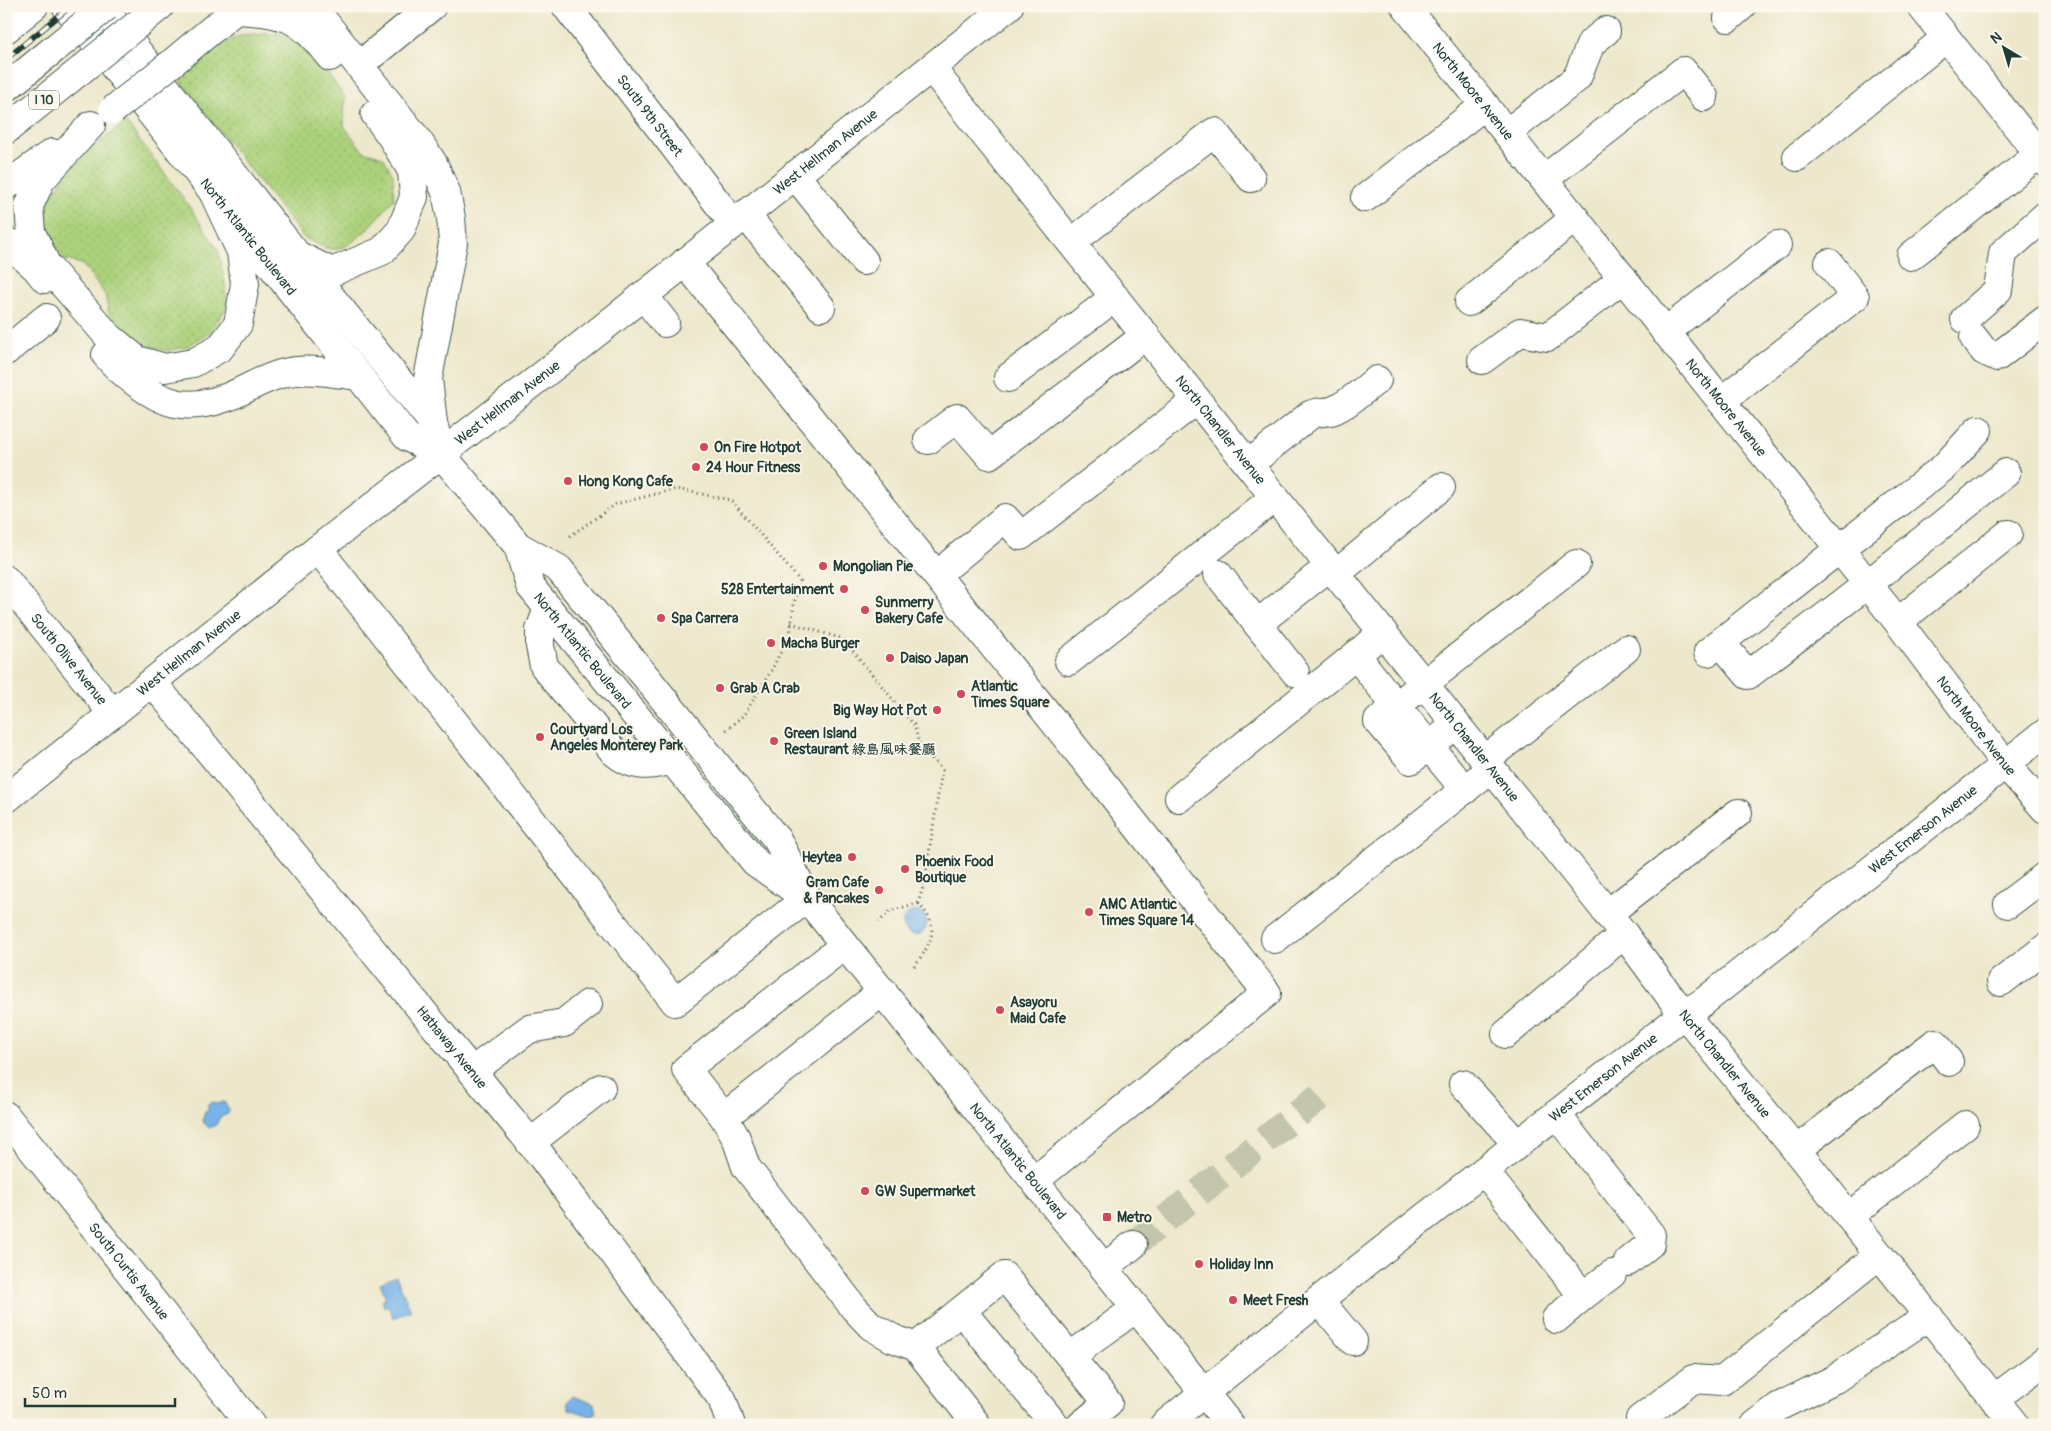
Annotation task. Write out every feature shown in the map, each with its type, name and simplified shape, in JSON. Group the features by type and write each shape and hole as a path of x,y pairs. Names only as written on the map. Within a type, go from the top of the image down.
{"main road":[{"name":"North Atlantic Boulevard","path":"66,6 357,376 408,437 441,454 518,546 559,569 778,841 806,898 1230,1425"},
{"name":"North Atlantic Boulevard","path":"102,6 297,255 433,423 441,454"},
{"path":"6,88 107,6"},
{"name":"I 10","path":"6,130 160,6"},
{"path":"312,6 417,139 432,163 446,192 453,243 428,379 433,423"},
{"path":"374,54 432,6"},
{"name":"South 9th Street","path":"566,6 739,218 821,307"},
{"name":"West Hellman Avenue","path":"6,799 318,550 739,218 932,69 1009,6"},
{"name":"North Moore Avenue","path":"1405,6 1868,584 2005,764 2045,809"},
{"path":"1911,256 2042,159 1921,6"},
{"path":"6,29 33,7"},
{"path":"6,186 113,110 238,8 270,12 292,19 315,38 391,136 412,171 414,197 401,230 382,251 332,272 297,255"},
{"path":"1507,133 1577,78 1591,43 1606,31"},
{"path":"1797,157 1946,38"},
{"name":"North Chandler Avenue","path":"932,69 1383,632 1615,924 1684,1014 1929,1316 2006,1417"},
{"path":"1544,179 1683,70 1704,97"},
{"path":"1364,198 1485,105"},
{"path":"91,125 41,180 29,206 31,232 47,266 107,335 136,360 165,368 193,363 220,348 238,324 245,284 241,252 213,192"},
{"path":"1072,242 1214,132 1251,178"},
{"path":"795,175 864,261"},
{"path":"2045,216 2004,253 1998,290 1969,328 1984,351 1997,357 2045,320"},
{"path":"1468,302 1575,218"},
{"path":"6,241 35,267 110,359 144,388 175,403 201,404 226,398 264,379 286,372 305,370 357,376"},
{"path":"1666,332 1777,245"},
{"path":"685,262 1107,788 1267,993 1034,1181"},
{"path":"1721,401 1855,297 1829,263"},
{"path":"1482,360 1520,332 1548,337 1623,278"},
{"path":"643,295 665,323"},
{"path":"1008,378 1115,297"},
{"path":"6,351 46,318"},
{"path":"928,440 958,418 989,455 1146,335"},
{"path":"1248,464 1310,415 1337,408 1377,380"},
{"path":"951,563 1005,518 1020,536 1197,400"},
{"path":"1978,430 1944,466 1840,549 1718,651 1748,675 1868,584 2006,473"},
{"path":"1257,624 1333,570 1441,487"},
{"path":"1069,660 1275,497"},
{"path":"1898,622 2008,534"},
{"name":"North Atlantic Boulevard","path":"518,546 530,586 755,862 806,898"},
{"path":"318,550 675,1002 806,898"},
{"path":"1456,724 1411,760 1378,721 1576,564"},
{"path":"1218,574 1295,672"},
{"name":"South Olive Avenue","path":"6,580 113,714"},
{"path":"548,608 540,630 540,646 544,666 614,752 625,761 640,765 672,760"},
{"path":"1179,798 1383,632"},
{"path":"1275,939 1465,790 1488,765 1626,649"},
{"path":"1356,655 1396,706"},
{"name":"Hathaway Avenue","path":"153,683 530,1142 722,1399 731,1425"},
{"name":"West Emerson Avenue","path":"1164,1425 1517,1144 1684,1014 1702,1003 2045,733"},
{"path":"1429,746 1465,790"},
{"path":"1506,1034 1615,924 1738,813"},
{"path":"2008,904 2045,876"},
{"path":"845,945 686,1069 724,1117 736,1138 746,1167 854,1308 871,1326 892,1338 916,1347 977,1425"},
{"path":"2001,982 2045,948"},
{"path":"724,1117 883,992"},
{"path":"472,1072 529,1029 564,1023 588,1004"},
{"path":"1796,1150 1935,1043 1949,1062"},
{"path":"1463,1084 1517,1144"},
{"path":"530,1142 602,1088"},
{"path":"1556,1114 1651,1235 1650,1244 1556,1319"},
{"name":"South Curtis Avenue","path":"6,1116 251,1425"},
{"path":"1849,1217 1965,1125"},
{"path":"1484,1171 1583,1296"},
{"path":"1104,1268 1134,1244"},
{"path":"1640,1419 1694,1379 1722,1380 1879,1254"},
{"path":"916,1347 1004,1276 1072,1356 1108,1403 1081,1425"},
{"path":"1319,1300 1353,1341"},
{"path":"1072,1356 1136,1308"},
{"path":"962,1311 1055,1425"},
{"path":"1755,1425 1778,1407 1834,1379 1929,1316"},
{"path":"2006,1417 2045,1361"}],"path":[{"path":"570,536 616,504 676,489 731,500 800,581 794,603 790,634 770,673 744,714 725,731"},
{"path":"791,623 843,639 914,724 919,743 942,770 924,885 918,903"},
{"path":"879,922 890,911 918,903"},
{"path":"914,966 928,948 932,934 929,914 918,903"}],"green space":[{"path":"279,33 312,52 345,97 344,126 363,151 383,157 393,174 394,199 365,231 339,249 330,249 304,238 179,80 209,52 239,36"},
{"path":"126,122 184,199 218,249 227,306 211,332 186,347 167,351 143,344 124,331 109,315 105,294 82,264 61,259 53,252 46,230 45,204 65,176 90,149"}],"water":[{"path":"910,911 920,911 927,918 927,928 920,935 910,935 903,928 903,918"},
{"path":"211,1102 217,1104 224,1102 229,1109 228,1114 220,1117 216,1125 209,1128 202,1121"},
{"path":"396,1276 411,1310 393,1318 388,1305 384,1307 382,1300 386,1298 380,1283"},
{"path":"572,1396 594,1404 596,1412 591,1416 569,1409 567,1402"}],"tunnel":[{"path":"1133,1245 1324,1093"}],"railway":[{"path":"6,59 71,6"}],"place":[{"name":"On Fire Hotpot","path":"704,447"},
{"name":"24 Hour Fitness","path":"696,467"},
{"name":"Hong Kong Cafe","path":"568,481"},
{"name":"Mongolian Pie","path":"823,566"},
{"name":"528 Entertainment","path":"844,589"},
{"name":"Sunmerry Bakery Cafe","path":"865,610"},
{"name":"Spa Carrera","path":"661,618"},
{"name":"Macha Burger","path":"771,643"},
{"name":"Daiso Japan","path":"890,658"},
{"name":"Grab A Crab","path":"720,688"},
{"name":"Atlantic Times Square","path":"961,694"},
{"name":"Big Way Hot Pot","path":"937,710"},
{"name":"Courtyard Los Angeles Monterey Park","path":"540,737"},
{"name":"Green Island Restaurant 綠島風味餐廳","path":"774,741"},
{"name":"Heytea","path":"852,857"},
{"name":"Phoenix Food Boutique","path":"905,869"},
{"name":"Gram Cafe & Pancakes","path":"879,890"},
{"name":"AMC Atlantic Times Square 14","path":"1089,912"},
{"name":"Asayoru Maid Cafe","path":"1000,1010"},
{"name":"GW Supermarket","path":"865,1191"},
{"name":"Metro","path":"1107,1217"},
{"name":"Holiday Inn","path":"1199,1264"},
{"name":"Meet Fresh","path":"1233,1300"}]}
